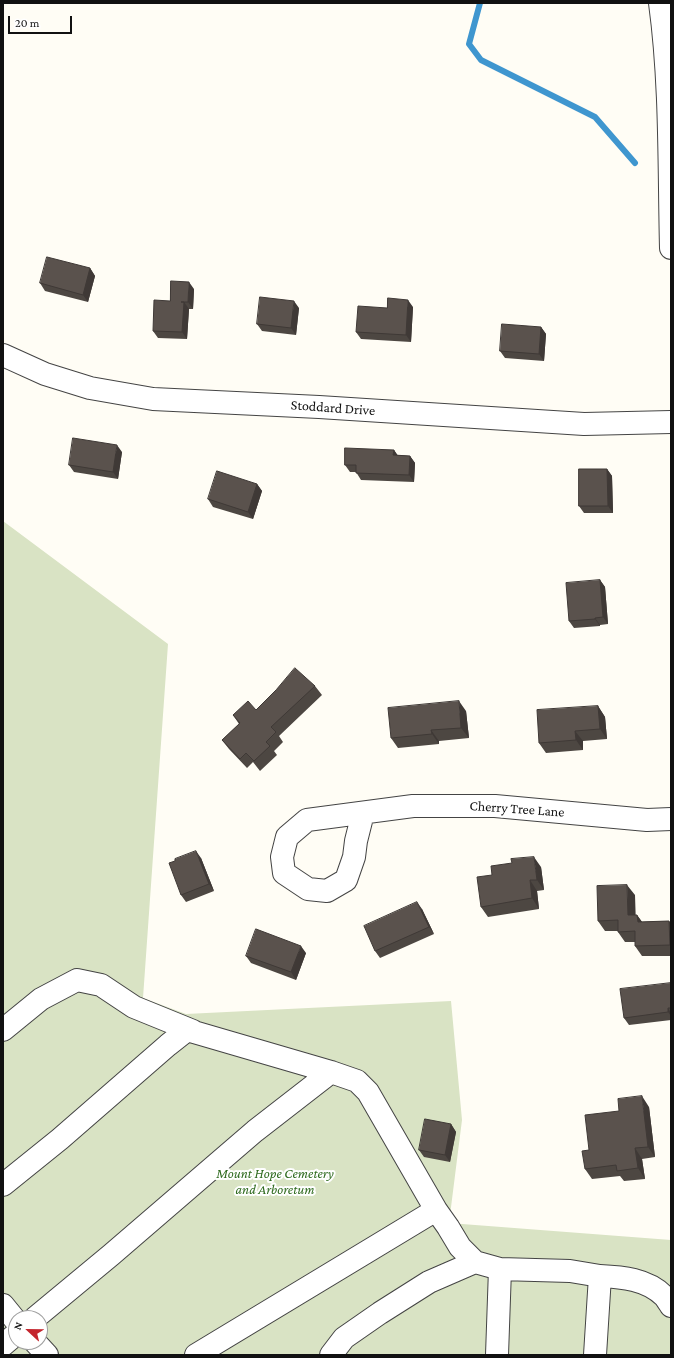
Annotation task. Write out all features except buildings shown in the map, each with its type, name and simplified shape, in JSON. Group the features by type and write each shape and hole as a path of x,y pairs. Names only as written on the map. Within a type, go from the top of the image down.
{"street":[{"path":"664,15 671,248"},
{"name":"Stoddard Drive","path":"3,355 45,374 90,388 153,399 319,406 584,424 671,422"},
{"name":"Cherry Tree Lane","path":"363,813 413,806 495,806 647,820 671,819"},
{"path":"3,1030 41,999 77,980 101,984 134,1007 193,1031 357,1081 368,1092 436,1210 460,1247 475,1262 500,1269 570,1271 600,1276 624,1277 647,1285 664,1296 671,1306"},
{"path":"3,1185 60,1139 168,1045 187,1030 193,1031"},
{"path":"45,1310 255,1131 331,1072"},
{"path":"196,1355 436,1210"},
{"path":"331,1355 344,1338 380,1312 429,1282 475,1262"},
{"path":"497,1355 500,1269"},
{"path":"595,1355 600,1276"}],"green space":[{"name":"Mount Hope Cemetery and Arboretum","path":"3,521 168,644 143,998 186,1014 451,1001 462,1120 449,1223 671,1240 671,1355 3,1355"}],"waterway":[{"path":"480,3 469,44 481,60 595,117 635,163"}]}
